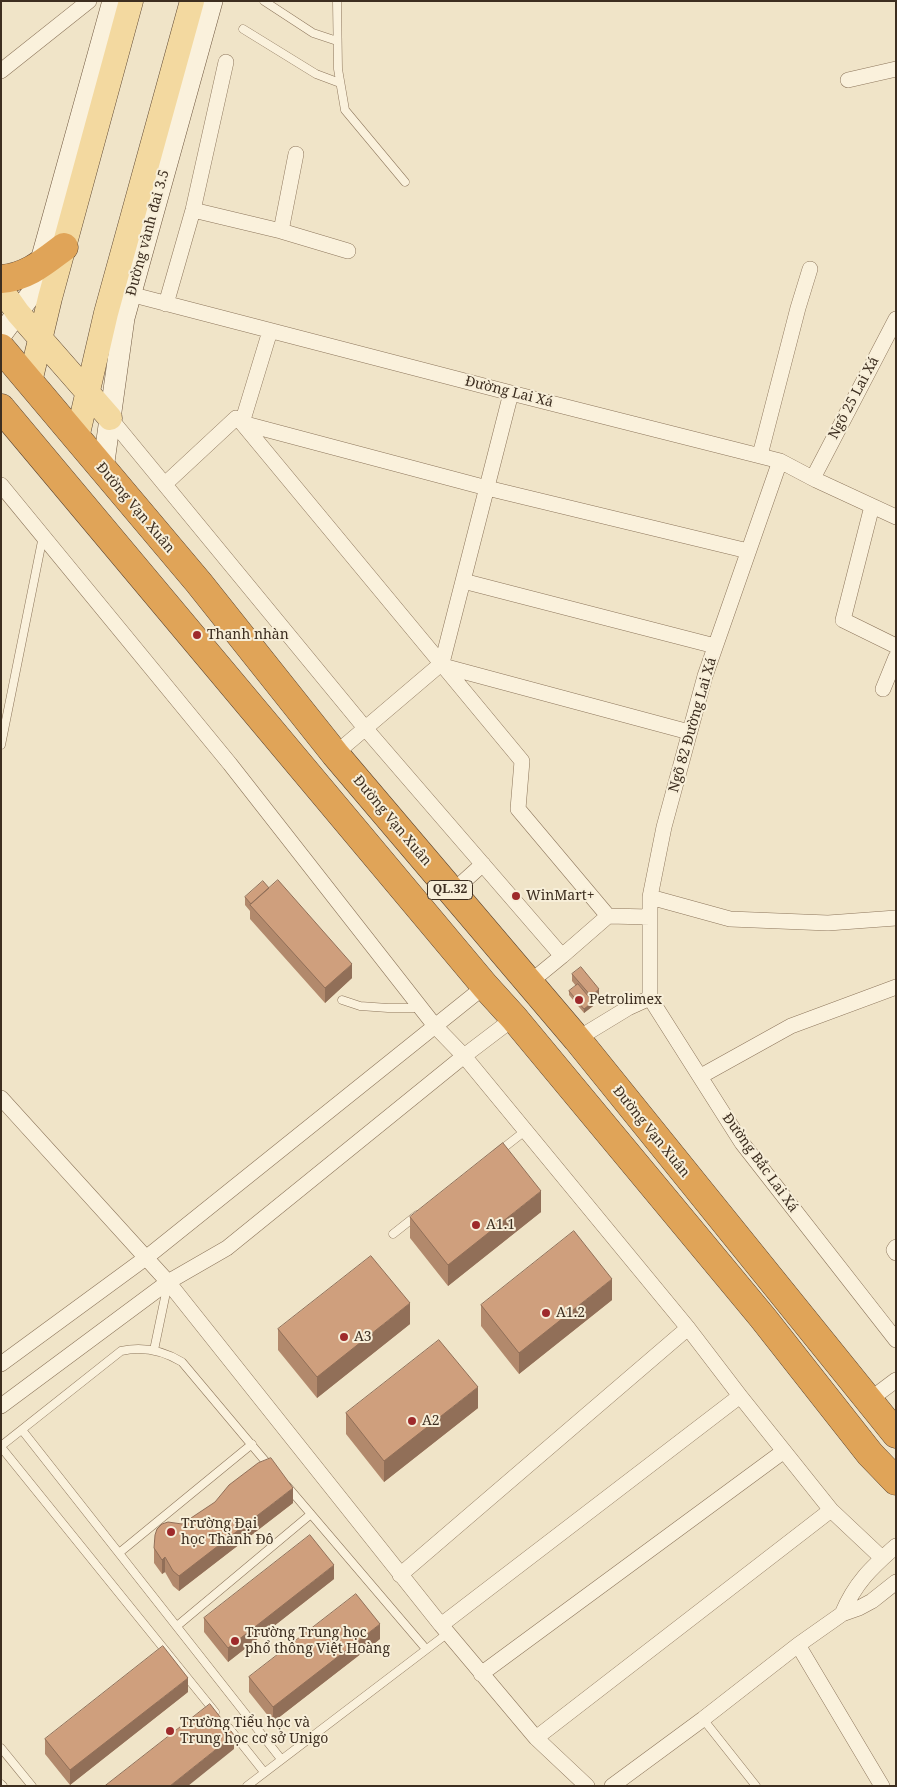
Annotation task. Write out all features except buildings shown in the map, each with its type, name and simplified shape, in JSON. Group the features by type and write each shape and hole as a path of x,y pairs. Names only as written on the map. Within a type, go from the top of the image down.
{"highway":[{"path":"1,279 13,278 30,272 64,247"},
{"name":"Đường Vạn Xuân","path":"1,348 199,583 335,754 576,1039 896,1434"},
{"name":"QL.32","path":"1,408 169,608 225,678 514,1018 763,1318 870,1454 896,1481"},
{"path":"169,608 199,583"}],"main road":[{"path":"1,335 32,293 112,1"},
{"path":"30,382 64,247 131,1"},
{"name":"Đường vành đai 3.5","path":"103,470 124,318 122,292 192,1"},
{"name":"Đường vành đai 3.5","path":"76,438 88,391 122,292 212,1"},
{"path":"1,290 18,313 110,418"}],"street":[{"path":"1,71 89,1"},
{"path":"166,304 193,210 226,62"},
{"path":"848,80 896,69"},
{"path":"281,231 296,154"},
{"path":"193,210 281,231 348,251"},
{"path":"760,455 810,269"},
{"name":"Đường Lai Xá","path":"122,292 511,393 780,460 813,478 896,517"},
{"name":"Ngõ 25 Lai Xá","path":"813,478 896,319"},
{"path":"242,423 270,331"},
{"path":"335,754 443,665 511,393"},
{"path":"110,418 365,728 562,956"},
{"path":"165,484 236,418 242,423 522,761 518,810 608,916"},
{"path":"242,423 487,488 748,551"},
{"name":"Ngõ 82 Đường Lai Xá","path":"650,998 650,897 664,827 689,732 715,646 780,460"},
{"path":"1,485 230,764 435,1026 464,1056 688,1328 831,1510 882,1558"},
{"path":"872,506 843,620 896,646"},
{"path":"463,581 715,646"},
{"path":"883,689 896,657"},
{"path":"443,665 689,732"},
{"path":"452,892 483,864"},
{"path":"650,897 730,919 828,923 896,918"},
{"path":"529,983 608,916 650,917"},
{"path":"1,1364 147,1257 485,986"},
{"path":"701,1076 791,1026 896,987"},
{"path":"576,1039 628,1008 650,998"},
{"name":"Đường Bắc Lai Xá","path":"650,998 742,1143 896,1340"},
{"path":"1,1406 168,1282 227,1248 464,1056 514,1018"},
{"path":"1,1098 168,1282 400,1575 481,1674 536,1738 587,1786"},
{"path":"896,1247 894,1250 896,1253"},
{"path":"400,1575 688,1328"},
{"path":"868,1401 896,1380"},
{"path":"444,1629 740,1396"},
{"path":"481,1674 784,1451"},
{"path":"536,1738 831,1510"},
{"path":"842,1614 850,1595 861,1580 896,1546"},
{"path":"612,1786 703,1719 798,1644 842,1614 872,1601 896,1582"},
{"path":"798,1644 882,1786"}],"lane":[{"path":"264,1 313,34 337,41"},
{"path":"335,3 338,69 345,110 405,182"},
{"path":"243,29 316,74 340,83"},
{"path":"1,745 43,535"},
{"path":"342,1000 360,1006 421,1008"},
{"path":"494,1155 525,1131"},
{"path":"393,1234 424,1210"},
{"path":"154,1350 168,1282"},
{"path":"264,1772 1,1446 121,1351 134,1348 154,1350 168,1354 182,1362 275,1472"},
{"path":"22,1430 281,1759"},
{"path":"119,1553 252,1444"},
{"path":"281,1479 426,1649"},
{"path":"177,1626 311,1514"},
{"path":"247,1786 426,1649 444,1629"},
{"path":"703,1719 756,1786"},
{"path":"1,1748 32,1786"}],"place":[{"name":"Thanh nhàn","path":"197,635"},
{"name":"WinMart+","path":"516,896"},
{"name":"Petrolimex","path":"579,1000"},
{"name":"A1.1","path":"476,1225"},
{"name":"A1.2","path":"546,1313"},
{"name":"A3","path":"344,1337"},
{"name":"A2","path":"412,1421"},
{"name":"Trường Đại học Thành Đô","path":"171,1532"},
{"name":"Trường Trung học phổ thông Việt Hoàng","path":"235,1641"},
{"name":"Trường Tiểu học và Trung học cơ sở Unigo","path":"170,1731"}]}
